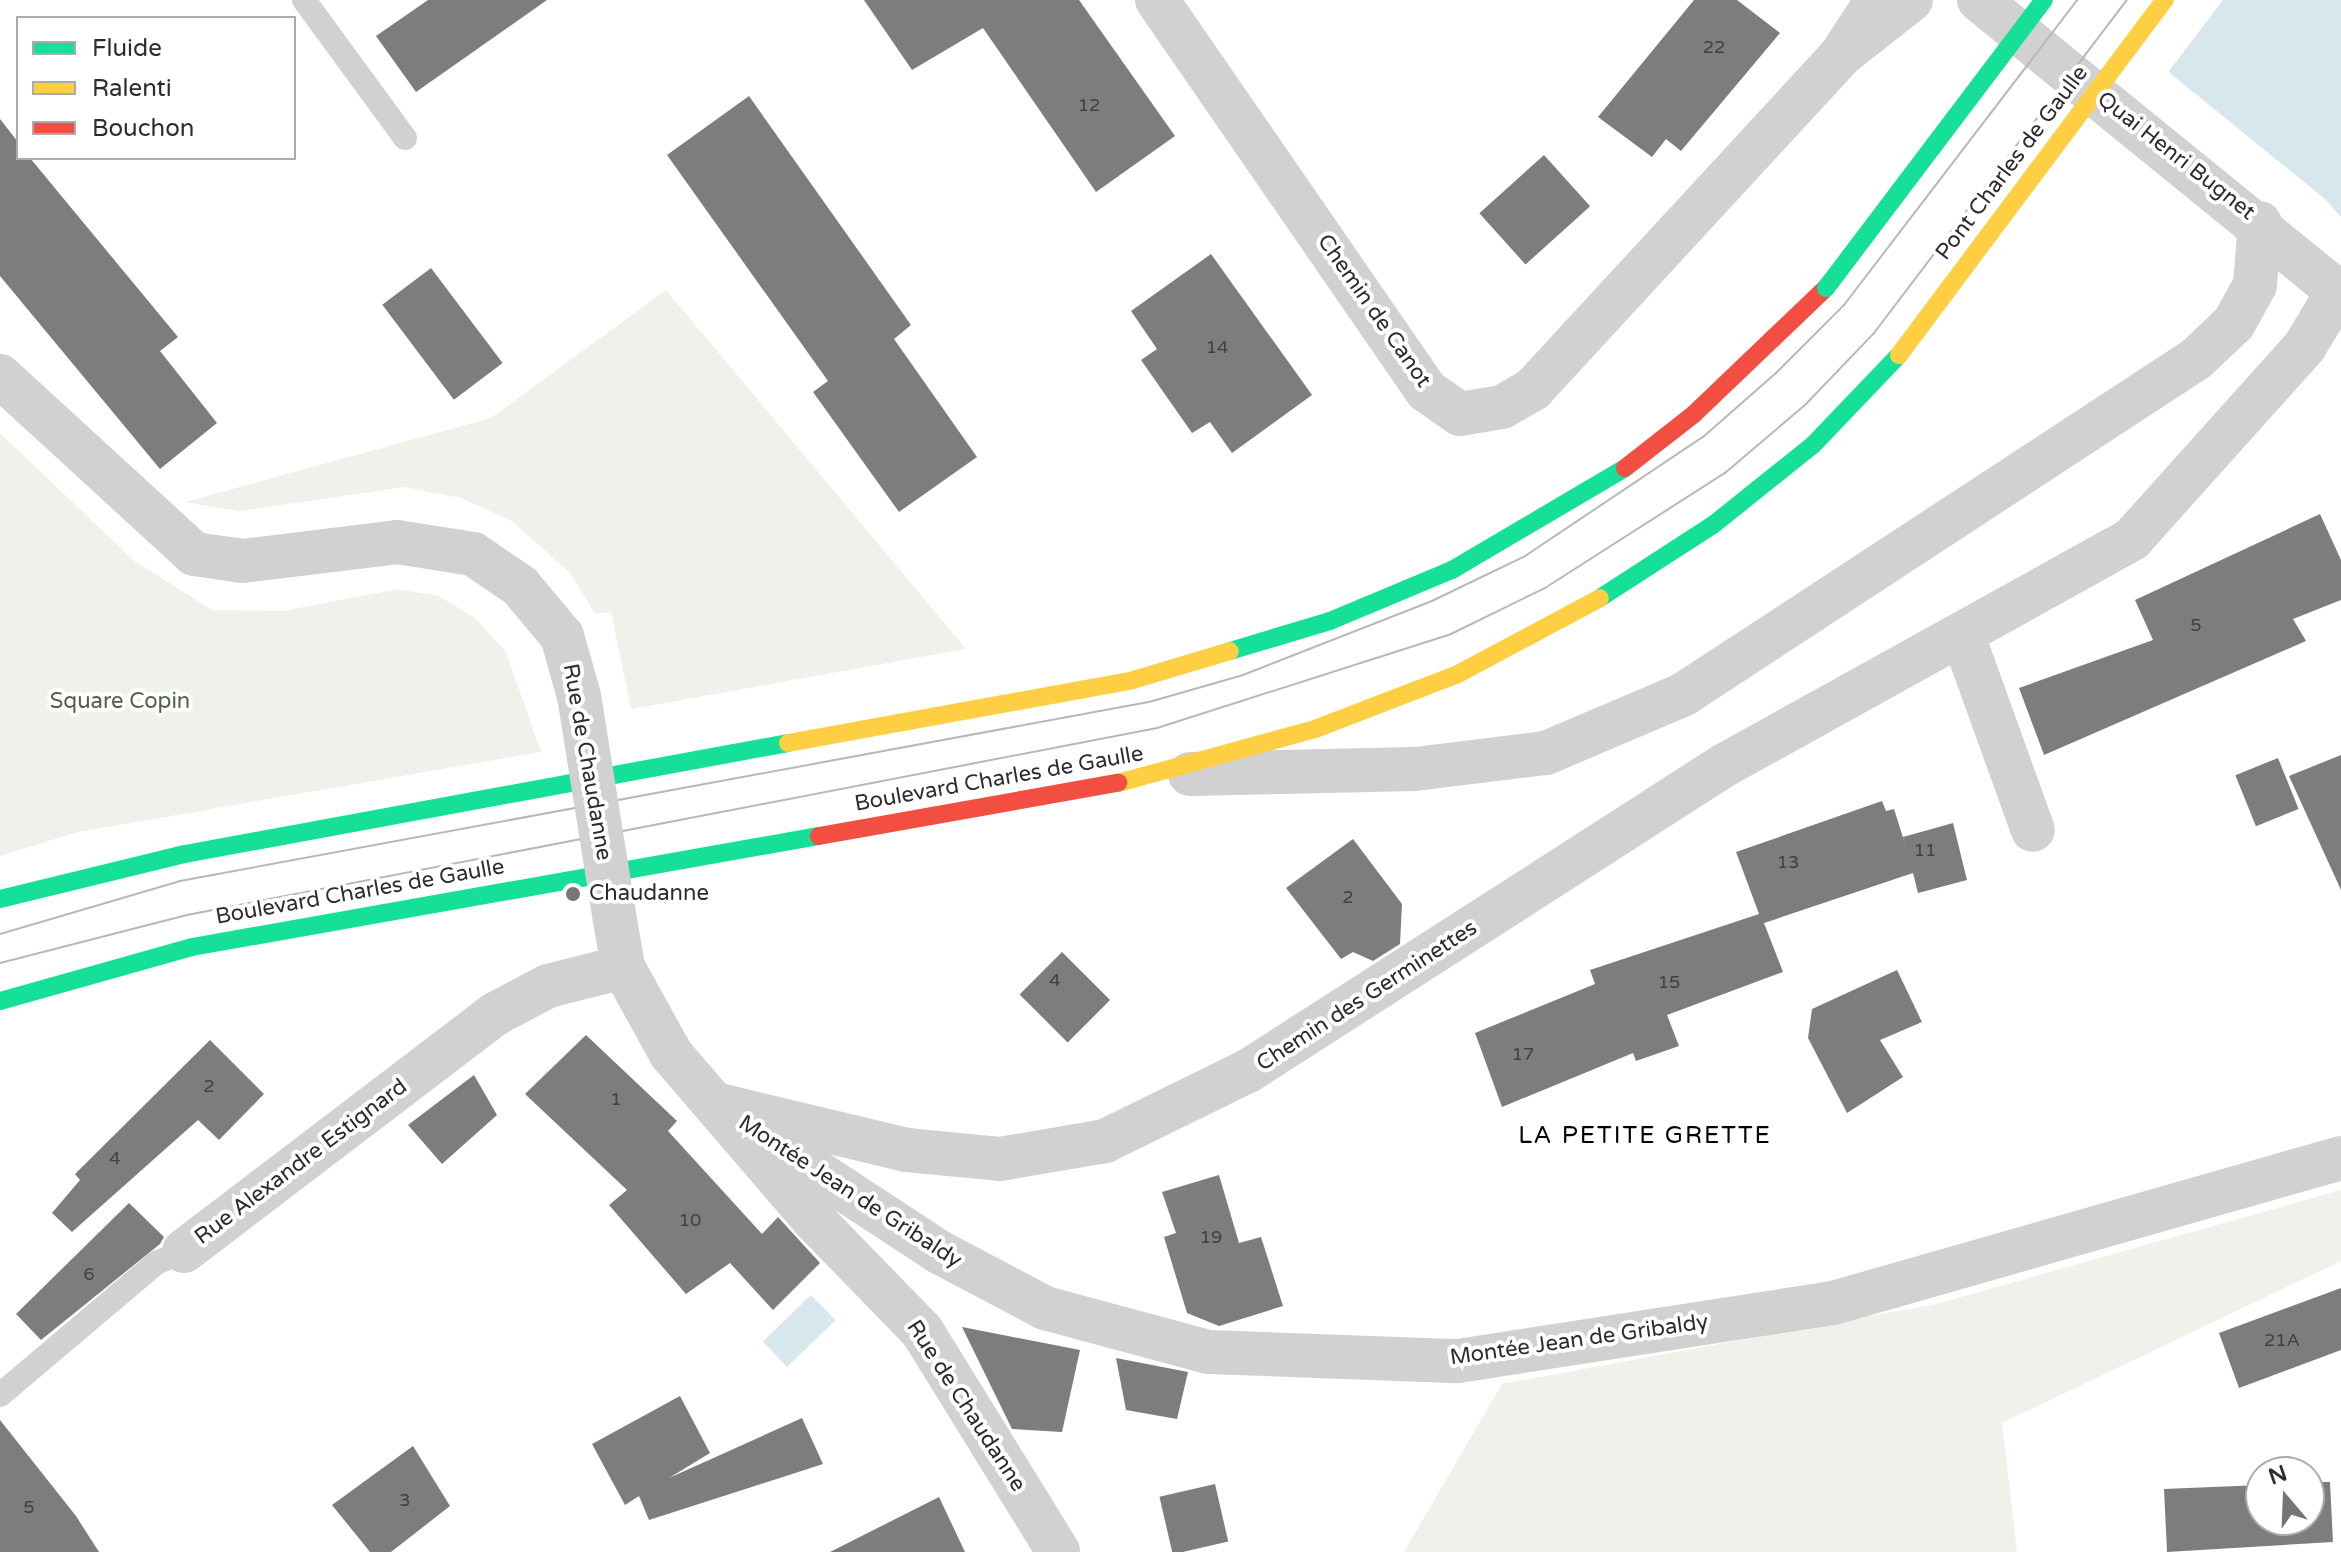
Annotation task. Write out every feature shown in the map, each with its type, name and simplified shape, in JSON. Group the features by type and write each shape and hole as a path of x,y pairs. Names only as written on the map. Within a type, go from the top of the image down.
{"main road":[{"path":"0,899 185,854 1133,680 1330,621 1452,570 1592,494 1694,414 1826,288 2044,0"},
{"name":"Pont Charles de Gaulle","path":"1899,355 2165,0"},
{"name":"Boulevard Charles de Gaulle","path":"0,1001 192,947 1170,774 1456,675 1610,593 1713,525 1813,445 1899,355"}],"street":[{"name":"Chemin de Canot","path":"1157,0 1427,391 1460,414 1502,407 1533,389 1841,55 1911,0"},
{"name":"Chemin de Canot","path":"1841,55 1877,0"},
{"name":"Quai Henri Bugnet","path":"1979,0 2260,223 2340,292"},
{"path":"1170,774 1415,769 1546,753 1684,694 2196,359 2234,323 2255,285 2260,223"},
{"name":"Chemin des Germinettes","path":"715,1104 907,1150 985,1157 1105,1141 1248,1071 1723,766 1963,636 2132,539 2305,346 2340,292"},
{"name":"Rue de Chaudanne","path":"0,376 194,554 243,561 397,542 473,554 520,586 562,636 579,696 623,967 662,1041 715,1104 922,1331 1058,1551"},
{"path":"1963,636 2033,830"},
{"name":"Rue Alexandre Estignard","path":"184,1251 495,1014 548,986 623,967"},
{"name":"Montée Jean de Gribaldy","path":"715,1104 939,1252 1045,1308 1208,1352 1458,1361 1833,1303 2341,1158"}],"lane":[{"path":"304,0 405,138"},
{"name":"Rue Alexandre Estignard","path":"0,1395 156,1263 184,1251"}],"green space":[{"path":"666,290 966,649 631,709 611,612 595,614 571,574 512,521 461,498 404,487 240,511 185,502 491,418"},
{"name":"Square Copin","path":"0,433 133,560 212,610 283,611 398,589 439,596 475,618 506,652 541,752 78,832 0,856"},
{"path":"2341,1190 2341,1261 2002,1423 2017,1552 1404,1552 1502,1384 1936,1304"}],"shaded area":[{"path":"2080,0 2341,0 2341,217 2325,199"},
{"path":"811,1295 835,1320 787,1367 763,1342"}],"pier":[{"path":"2076,0 2223,0 2166,75"}],"building":[{"path":"428,0 547,0 416,92 376,36"},
{"path":"864,0 1079,0 1175,136 1096,192 983,28 912,70"},
{"path":"1694,0 1737,0 1780,33 1681,151 1666,139 1652,157 1598,117"},
{"path":"749,96 911,325 894,339 977,457 899,512 813,392 828,381 667,155"},
{"path":"0,119 16,139 16,160 32,160 178,337 160,351 217,423 160,469 0,276"},
{"path":"1544,155 1590,206 1526,264 1479,213"},
{"path":"1211,254 1312,395 1232,453 1210,422 1192,433 1141,360 1157,349 1131,311"},
{"path":"431,268 503,363 454,400 382,305"},
{"path":"2320,514 2341,560 2341,600 2293,619 2306,641 2044,755 2019,688 2153,640 2135,600"},
{"path":"2341,755 2341,890 2289,776"},
{"path":"2278,758 2299,809 2256,826 2235,775"},
{"path":"1882,801 1886,811 1894,809 1906,847 1903,837 1953,823 1967,880 1918,893 1913,873 1764,923 1783,972 1667,1015 1679,1046 1636,1061 1633,1053 1502,1107 1475,1033 1595,984 1590,970 1759,914 1736,852"},
{"path":"1353,839 1402,904 1400,944 1373,961 1353,952 1341,959 1286,888"},
{"path":"1062,952 1110,1000 1068,1043 1020,994"},
{"path":"1897,970 1922,1022 1880,1040 1903,1077 1847,1113 1808,1038 1812,1009"},
{"path":"586,1035 677,1121 668,1131 762,1234 778,1217 820,1263 773,1310 730,1263 686,1294 609,1205 627,1190 525,1094"},
{"path":"210,1040 264,1094 219,1140 198,1120 72,1232 52,1213 80,1180 75,1174"},
{"path":"474,1075 497,1115 442,1164 408,1125"},
{"path":"1219,1175 1239,1243 1261,1237 1283,1306 1219,1326 1187,1313 1164,1237 1176,1233 1162,1192"},
{"path":"129,1203 164,1237 160,1244 41,1340 16,1314"},
{"path":"2341,1288 2341,1350 2239,1388 2219,1333"},
{"path":"962,1327 1080,1350 1062,1432 1012,1429"},
{"path":"1116,1358 1188,1372 1177,1419 1126,1410"},
{"path":"680,1396 710,1453 669,1478 802,1418 823,1464 649,1520 639,1496 625,1505 592,1444"},
{"path":"0,1420 76,1516 99,1552 0,1552"},
{"path":"413,1446 450,1506 391,1552 370,1552 332,1505"},
{"path":"2325,1482 2330,1482 2333,1542 2167,1552 2164,1489 2245,1486 2245,1536 2325,1536"},
{"path":"1215,1484 1228,1541 1172,1552 1159,1497"},
{"path":"939,1497 965,1552 830,1552"}],"tram line":[{"path":"0,934 180,881 1149,702 1243,675 1434,600 1525,556 1703,437 1776,373 1844,305 2077,0"},
{"path":"0,963 187,915 1157,728 1451,634 1545,588 1725,473 1805,405 1874,333 2127,0"}],"traffic: fast":[{"path":"1826,288 2044,0"},
{"path":"1600,598 1713,525 1813,445 1899,355"},
{"path":"1230,651 1330,621 1452,570 1625,468"},
{"path":"0,899 185,854 788,743"},
{"path":"0,1001 192,947 819,836"}],"traffic: slow":[{"path":"1899,355 2165,0"},
{"path":"1118,783 1315,729 1456,675 1600,598"},
{"path":"788,743 1133,680 1230,651"}],"traffic: jam":[{"path":"1625,468 1694,414 1826,288"},
{"path":"819,836 1118,783"}],"place":[{"name":"Chaudanne","path":"573,894"}],"district":[{"name":"LA PETITE GRETTE","path":"1645,1136"}]}
